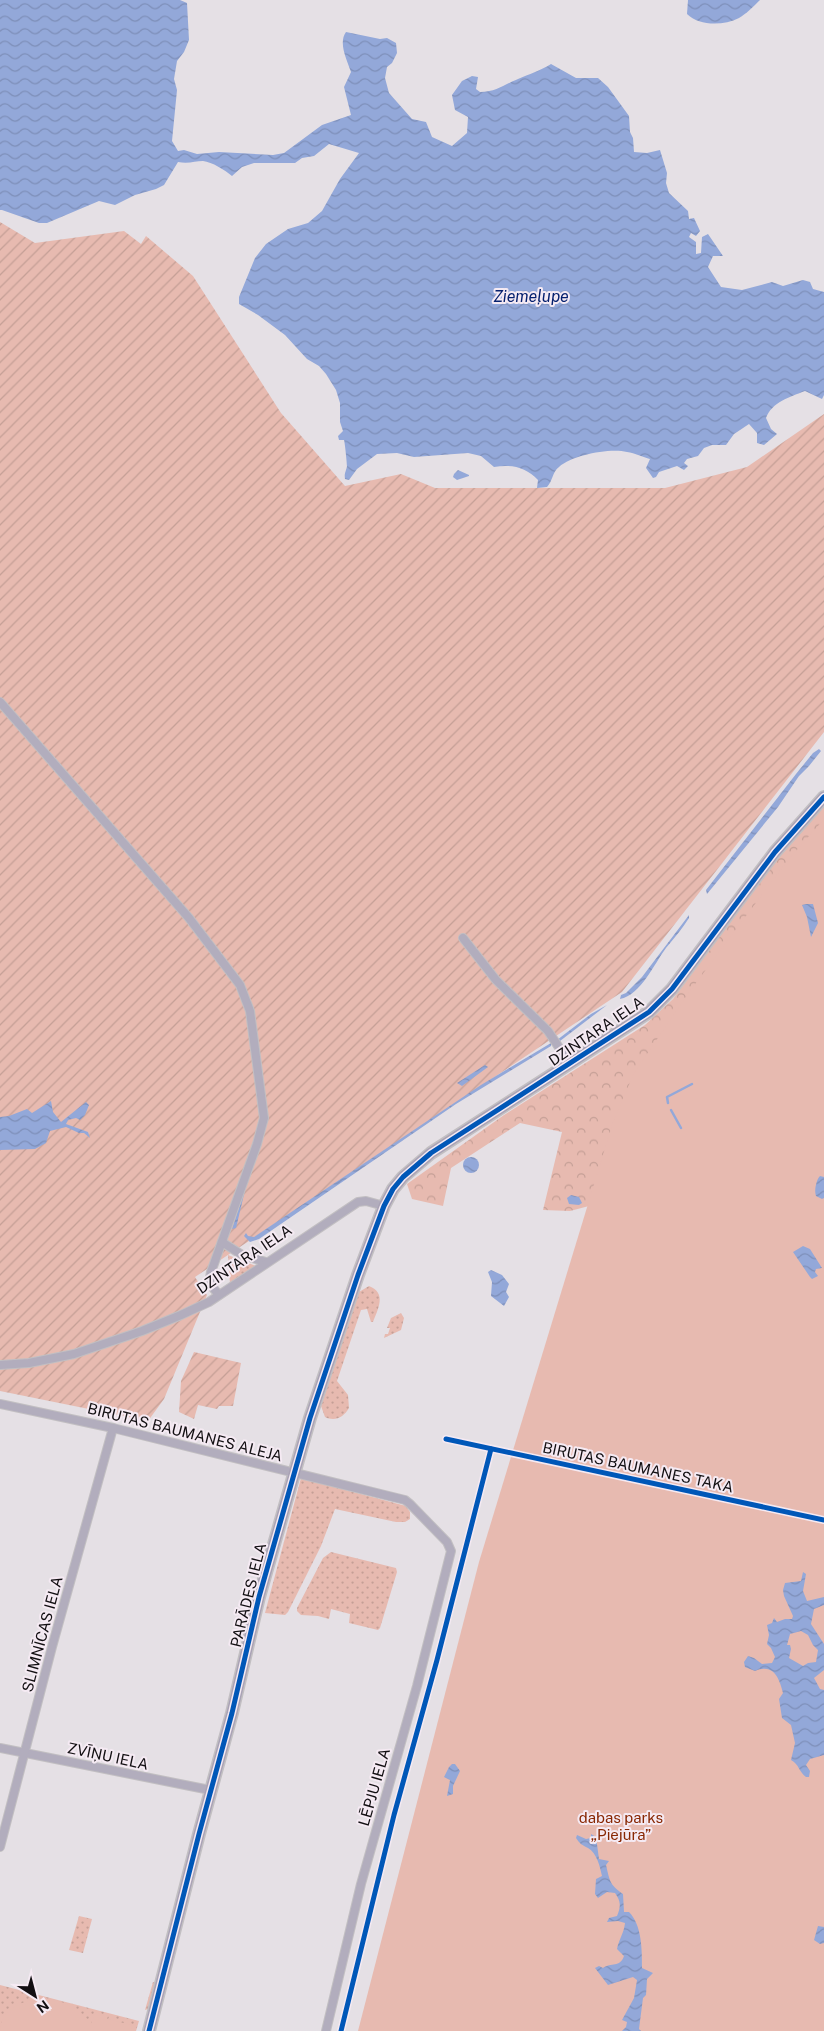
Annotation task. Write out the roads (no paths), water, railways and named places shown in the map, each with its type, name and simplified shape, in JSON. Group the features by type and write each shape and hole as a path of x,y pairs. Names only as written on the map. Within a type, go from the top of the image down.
{"street":[{"path":"0,702 189,918 240,984 250,1011 264,1118 211,1272 209,1283 219,1295"},
{"name":"DZINTARA IELA","path":"403,1177 431,1153 649,1012 672,989 775,852 824,797"},
{"path":"463,938 496,980 548,1031 570,1064"},
{"name":"PARĀDES IELA","path":"149,2031 210,1790 232,1713 259,1597 294,1473 337,1336 384,1206 393,1189 403,1177"},
{"name":"DZINTARA IELA","path":"0,1365 29,1363 74,1354 181,1315 209,1302 358,1202 366,1201 384,1206"},
{"path":"222,1242 242,1255 266,1262"},
{"name":"BIRUTAS BAUMANES ALEJA","path":"0,1404 113,1428 405,1500 447,1542 450,1552"},
{"name":"SLIMNĪCAS IELA","path":"0,1847 24,1752 113,1428"},
{"name":"LĒPJU IELA","path":"326,2031 361,1884 417,1686 450,1552"},
{"name":"ZVĪŅU IELA","path":"0,1748 210,1790"}],"water":[{"name":"Ziemeļupe","path":"0,0 180,0 187,3 189,40 184,52 177,61 174,79 177,90 172,141 178,151 184,150 197,154 219,152 273,155 284,153 322,125 351,115 344,87 351,72 343,46 346,32 380,39 387,38 396,43 397,53 392,63 387,67 385,78 389,93 412,119 426,122 432,137 452,146 467,133 468,117 455,110 452,95 462,81 472,76 478,77 476,89 480,92 496,89 551,64 576,78 598,78 608,87 629,116 634,152 647,153 660,150 667,173 666,183 669,193 688,211 689,219 694,218 700,231 696,236 691,233 689,237 696,242 696,254 701,253 702,237 708,234 723,256 713,256 708,267 721,287 742,290 772,282 783,286 803,280 810,282 813,289 824,292 824,395 822,399 805,391 777,404 766,418 771,429 777,434 764,445 757,443 757,433 749,424 734,434 726,445 712,445 704,448 698,456 687,459 684,463 688,466 684,470 677,466 659,472 653,478 646,468 650,459 630,453 611,451 591,453 565,463 557,469 547,487 537,488 538,480 523,469 512,466 494,467 481,456 468,453 414,457 397,453 377,454 357,469 349,480 345,479 347,466 344,440 339,440 338,436 343,431 340,422 340,403 336,390 319,366 307,359 285,335 239,304 239,297 255,258 266,244 288,229 308,223 322,211 340,179 359,153 329,144 314,156 302,158 295,163 254,163 242,167 232,176 207,162 178,162 164,185 156,189 135,195 115,205 99,201 47,223 39,223 0,210"},
{"path":"688,0 760,0 733,21 712,24 698,21 687,14"},
{"path":"458,470 469,476 457,480 453,477"},
{"path":"819,749 821,751 799,776 778,807 707,894 706,890 796,774 813,753"},
{"path":"813,904 818,923 811,937 807,917 802,905"},
{"path":"689,915 689,918 641,985 628,996 620,999 621,995 626,993 642,977"},
{"path":"607,1005 560,1041 557,1040 591,1014"},
{"path":"551,1043 551,1046 456,1104 259,1239 250,1242 244,1236 246,1233 248,1236 254,1237 481,1085"},
{"path":"485,1065 488,1067 462,1086 457,1083"},
{"path":"51,1101 53,1112 61,1122 86,1102 89,1105 85,1115 80,1120 76,1118 68,1120 66,1124 88,1132 90,1138 84,1133 79,1133 66,1127 50,1131 46,1143 35,1149 0,1150 0,1117 9,1116 27,1109 32,1113"},
{"path":"468,1157 474,1157 479,1162 477,1171 468,1173 463,1168 463,1162"},
{"path":"820,1176 824,1177 824,1198 822,1199 815,1194 816,1183"},
{"path":"246,1186 236,1228 232,1229"},
{"path":"571,1195 579,1197 582,1203 579,1205 569,1204 567,1198"},
{"path":"803,1246 810,1249 822,1268 816,1269 815,1272 818,1276 812,1279 793,1252"},
{"path":"491,1270 502,1275 509,1284 506,1292 509,1297 504,1306 491,1296 492,1282 488,1272"},
{"path":"803,1572 806,1574 803,1591 807,1601 824,1597 824,1605 814,1609 811,1624 824,1644 824,1670 814,1678 820,1689 824,1690 824,1755 810,1759 806,1765 810,1771 809,1777 806,1777 791,1760 795,1743 791,1725 782,1718 779,1699 783,1693 777,1677 771,1670 761,1669 755,1671 745,1667 744,1662 748,1656 762,1664 772,1663 775,1657 767,1644 769,1635 767,1625 772,1623 774,1618 777,1622 792,1619 793,1616 783,1590 785,1583 801,1581","holes":["801,1631 808,1635 818,1650 816,1662 803,1666 789,1658 791,1649 790,1645 787,1645 790,1634"]},
{"path":"452,1764 455,1764 460,1771 453,1786 453,1794 447,1796 450,1780 444,1777"},
{"path":"591,1834 596,1837 599,1859 609,1861 606,1865 611,1882 623,1894 624,1912 629,1912 637,1924 642,1953 642,1968 653,1973 647,1979 646,1995 643,1998 639,2029 641,2031 622,2031 626,2027 627,2022 622,2020 634,1998 637,1980 633,1977 608,1985 595,1968 599,1966 603,1968 622,1960 624,1956 617,1949 625,1923 618,1921 607,1922 609,1918 617,1916 619,1910 620,1904 615,1893 607,1892 598,1898 595,1894 596,1879 602,1876 599,1865 594,1853 576,1838 577,1835 586,1839 591,1838"},
{"path":"818,1926 824,1927 824,1943 820,1944 814,1940"}],"waterway":[{"path":"668,1103 667,1097 692,1084"},
{"path":"671,1110 681,1128"}],"park label":[{"name":"dabas parks „Piejūra”","path":"621,1826"}]}
